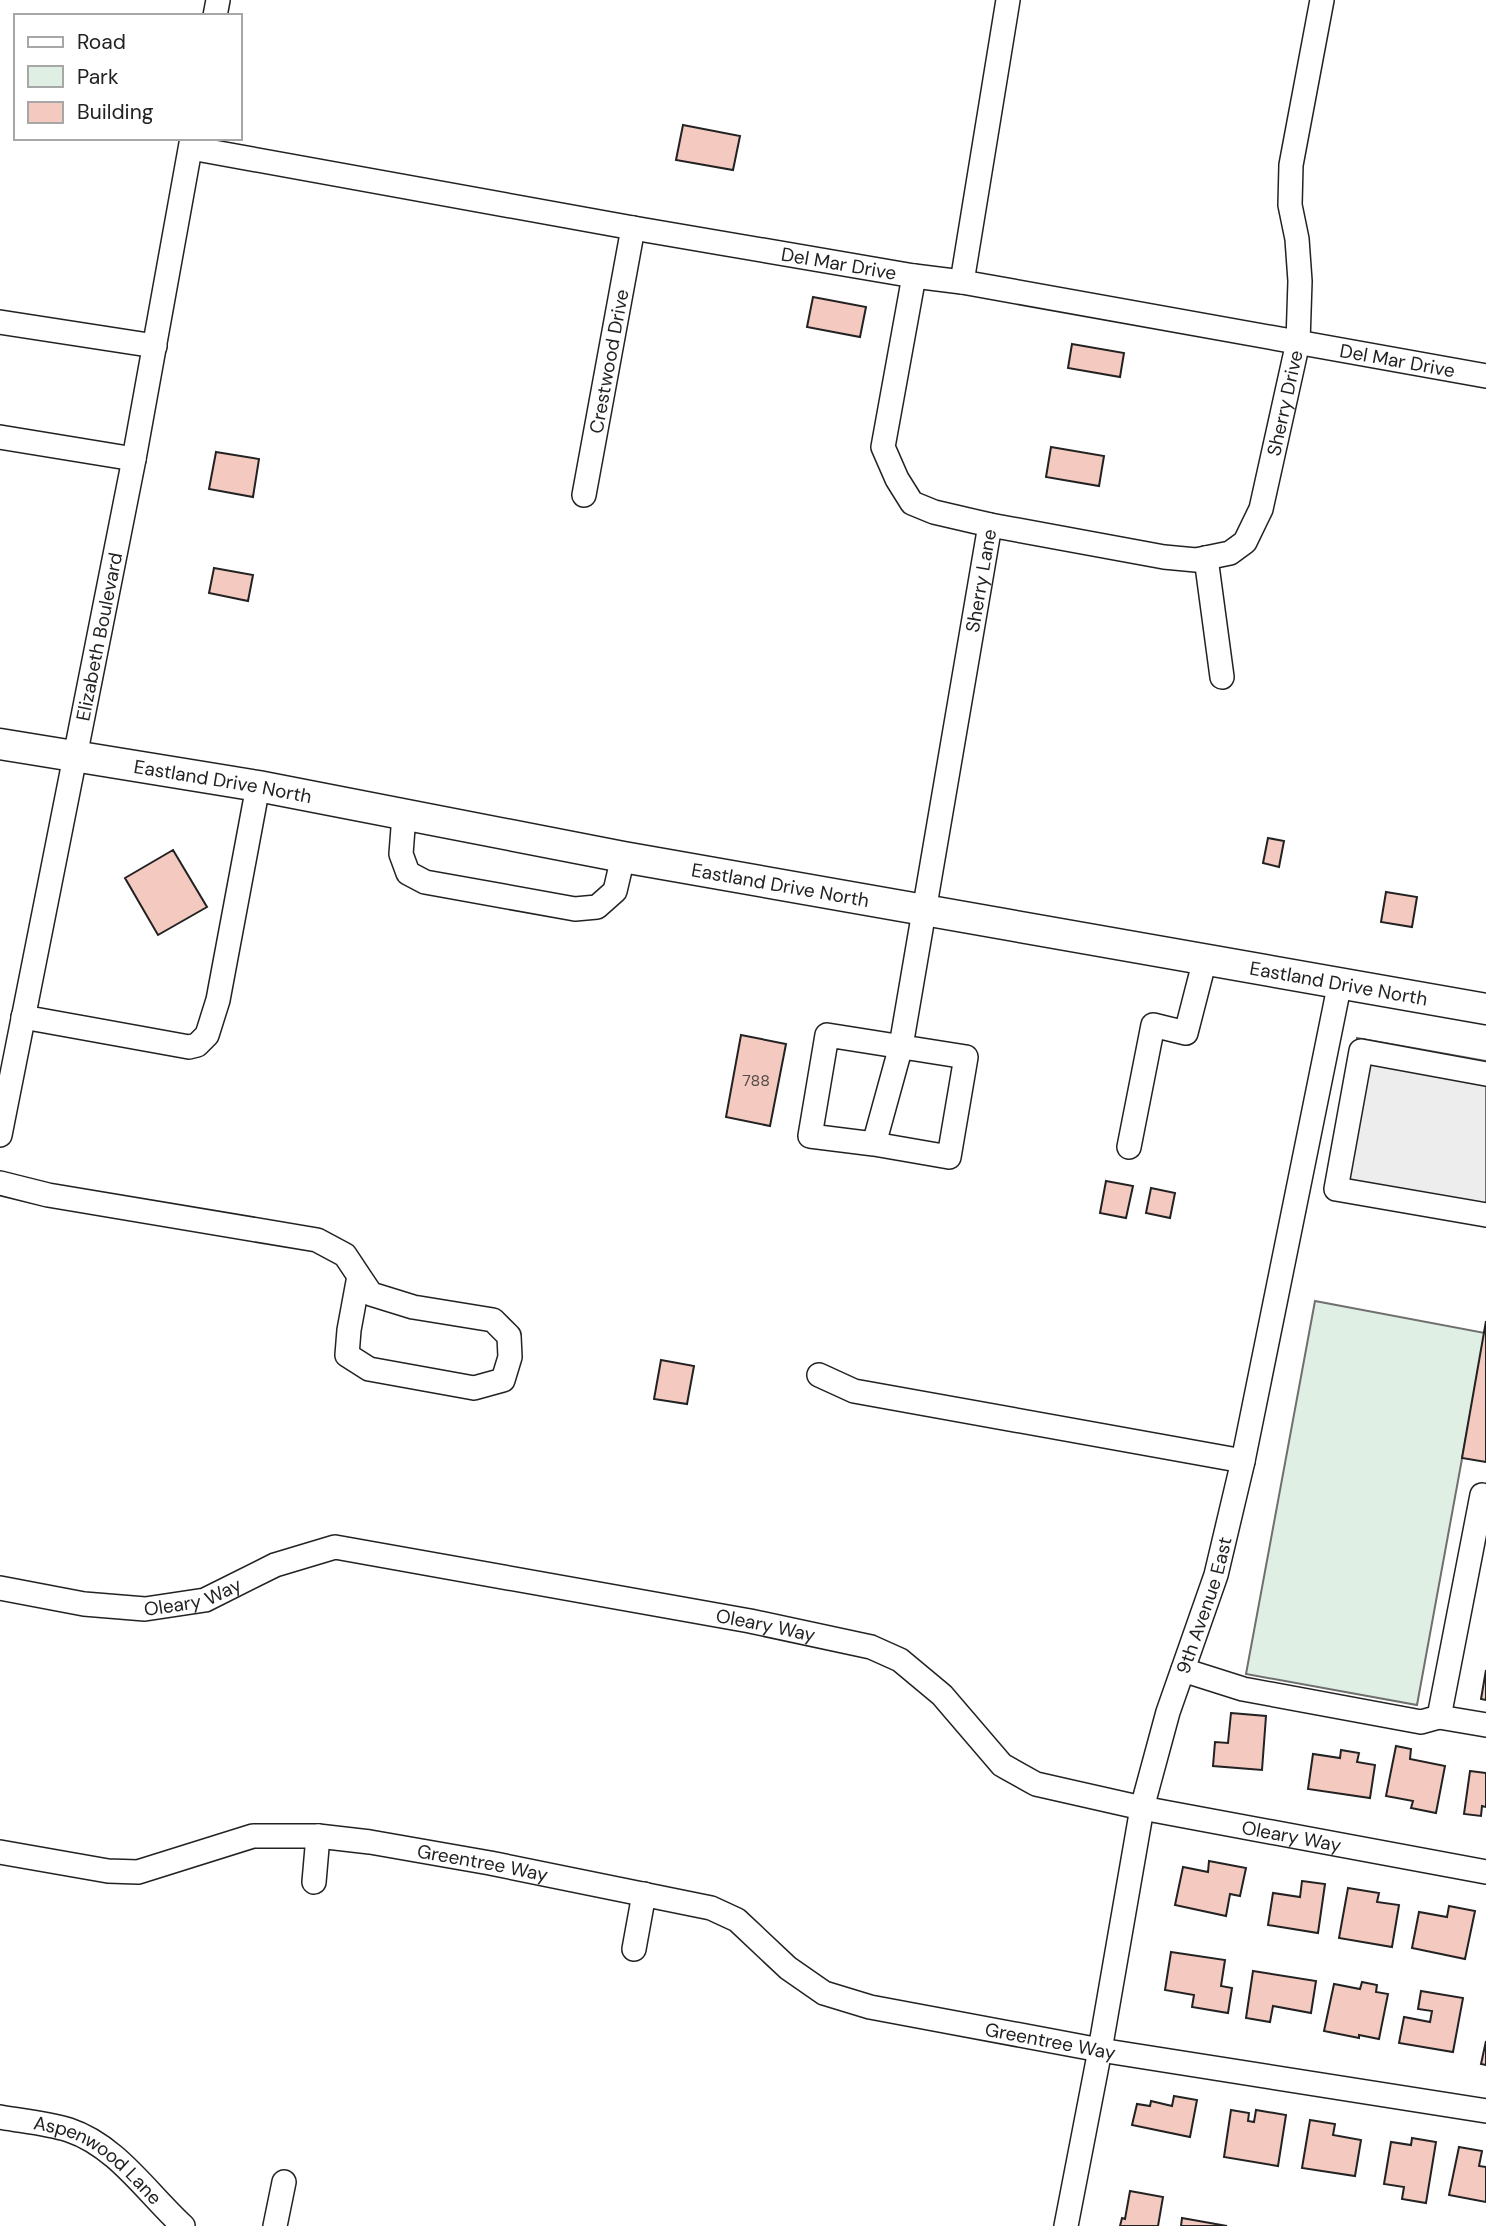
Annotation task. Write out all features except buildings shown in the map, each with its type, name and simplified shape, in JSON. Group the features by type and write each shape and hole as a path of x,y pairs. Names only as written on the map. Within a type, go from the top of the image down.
{"main road":[{"name":"Eastland Drive North","path":"0,744 258,786 623,857 1486,1009"}],"street":[{"path":"962,282 1008,0"},
{"name":"Sherry Drive","path":"990,525 1164,557 1196,560 1230,553 1245,542 1261,509 1298,342 1300,281 1297,239 1290,205 1291,165 1322,0"},
{"name":"Del Mar Drive","path":"191,143 633,228 962,282 1486,376"},
{"name":"Elizabeth Boulevard","path":"0,1135 134,459 191,143"},
{"name":"Crestwood Drive","path":"584,495 633,228"},
{"name":"Sherry Lane","path":"874,1144 901,1046 990,525 934,512 912,503 897,479 883,447 914,276"},
{"path":"0,322 155,346"},
{"path":"0,437 134,459"},
{"path":"1206,558 1222,677"},
{"path":"23,1017 189,1047 197,1045 207,1035 218,1000 258,786"},
{"path":"404,815 401,854 408,873 425,882 575,909 597,907 615,891 623,857"},
{"path":"1129,1147 1153,1025 1186,1032 1205,959"},
{"name":"9th Avenue East","path":"1066,2226 1142,1808 1168,1712 1216,1574 1243,1461 1340,982"},
{"path":"827,1035 966,1057 949,1157 874,1144 810,1136 827,1035"},
{"path":"1486,1074 1361,1051 1336,1189 1486,1215"},
{"path":"0,1184 48,1195 317,1240 345,1255 359,1276 371,1294 413,1307 493,1320 509,1336 510,1357 503,1380 474,1388 369,1369 347,1355 359,1276"},
{"path":"819,1375 854,1391 1243,1461"},
{"path":"1438,1717 1482,1495 1486,1496"},
{"name":"Oleary Way","path":"0,1588 84,1604 145,1609 205,1600 275,1565 335,1547 750,1621 871,1647 900,1660 942,1695 1002,1765 1036,1784 1142,1808 1486,1872"},
{"path":"1183,1670 1257,1692 1421,1722 1438,1717 1486,1725"},
{"name":"Greentree Way","path":"0,1852 108,1871 138,1872 253,1836 318,1836 370,1842 490,1863 711,1908 737,1920 788,1968 824,1993 870,2007 1100,2050 1486,2111"},
{"path":"314,1882 318,1836"},
{"path":"635,1949 644,1894"},
{"name":"Aspenwood Lane","path":"0,2117 68,2130 96,2143 126,2167 183,2226"},
{"path":"275,2226 284,2182"}],"green space":[{"path":"1315,1301 1485,1333 1417,1705 1246,1674"}],"shaded area":[{"path":"1357,1038 1486,1061 1486,1225 1327,1197"}]}
